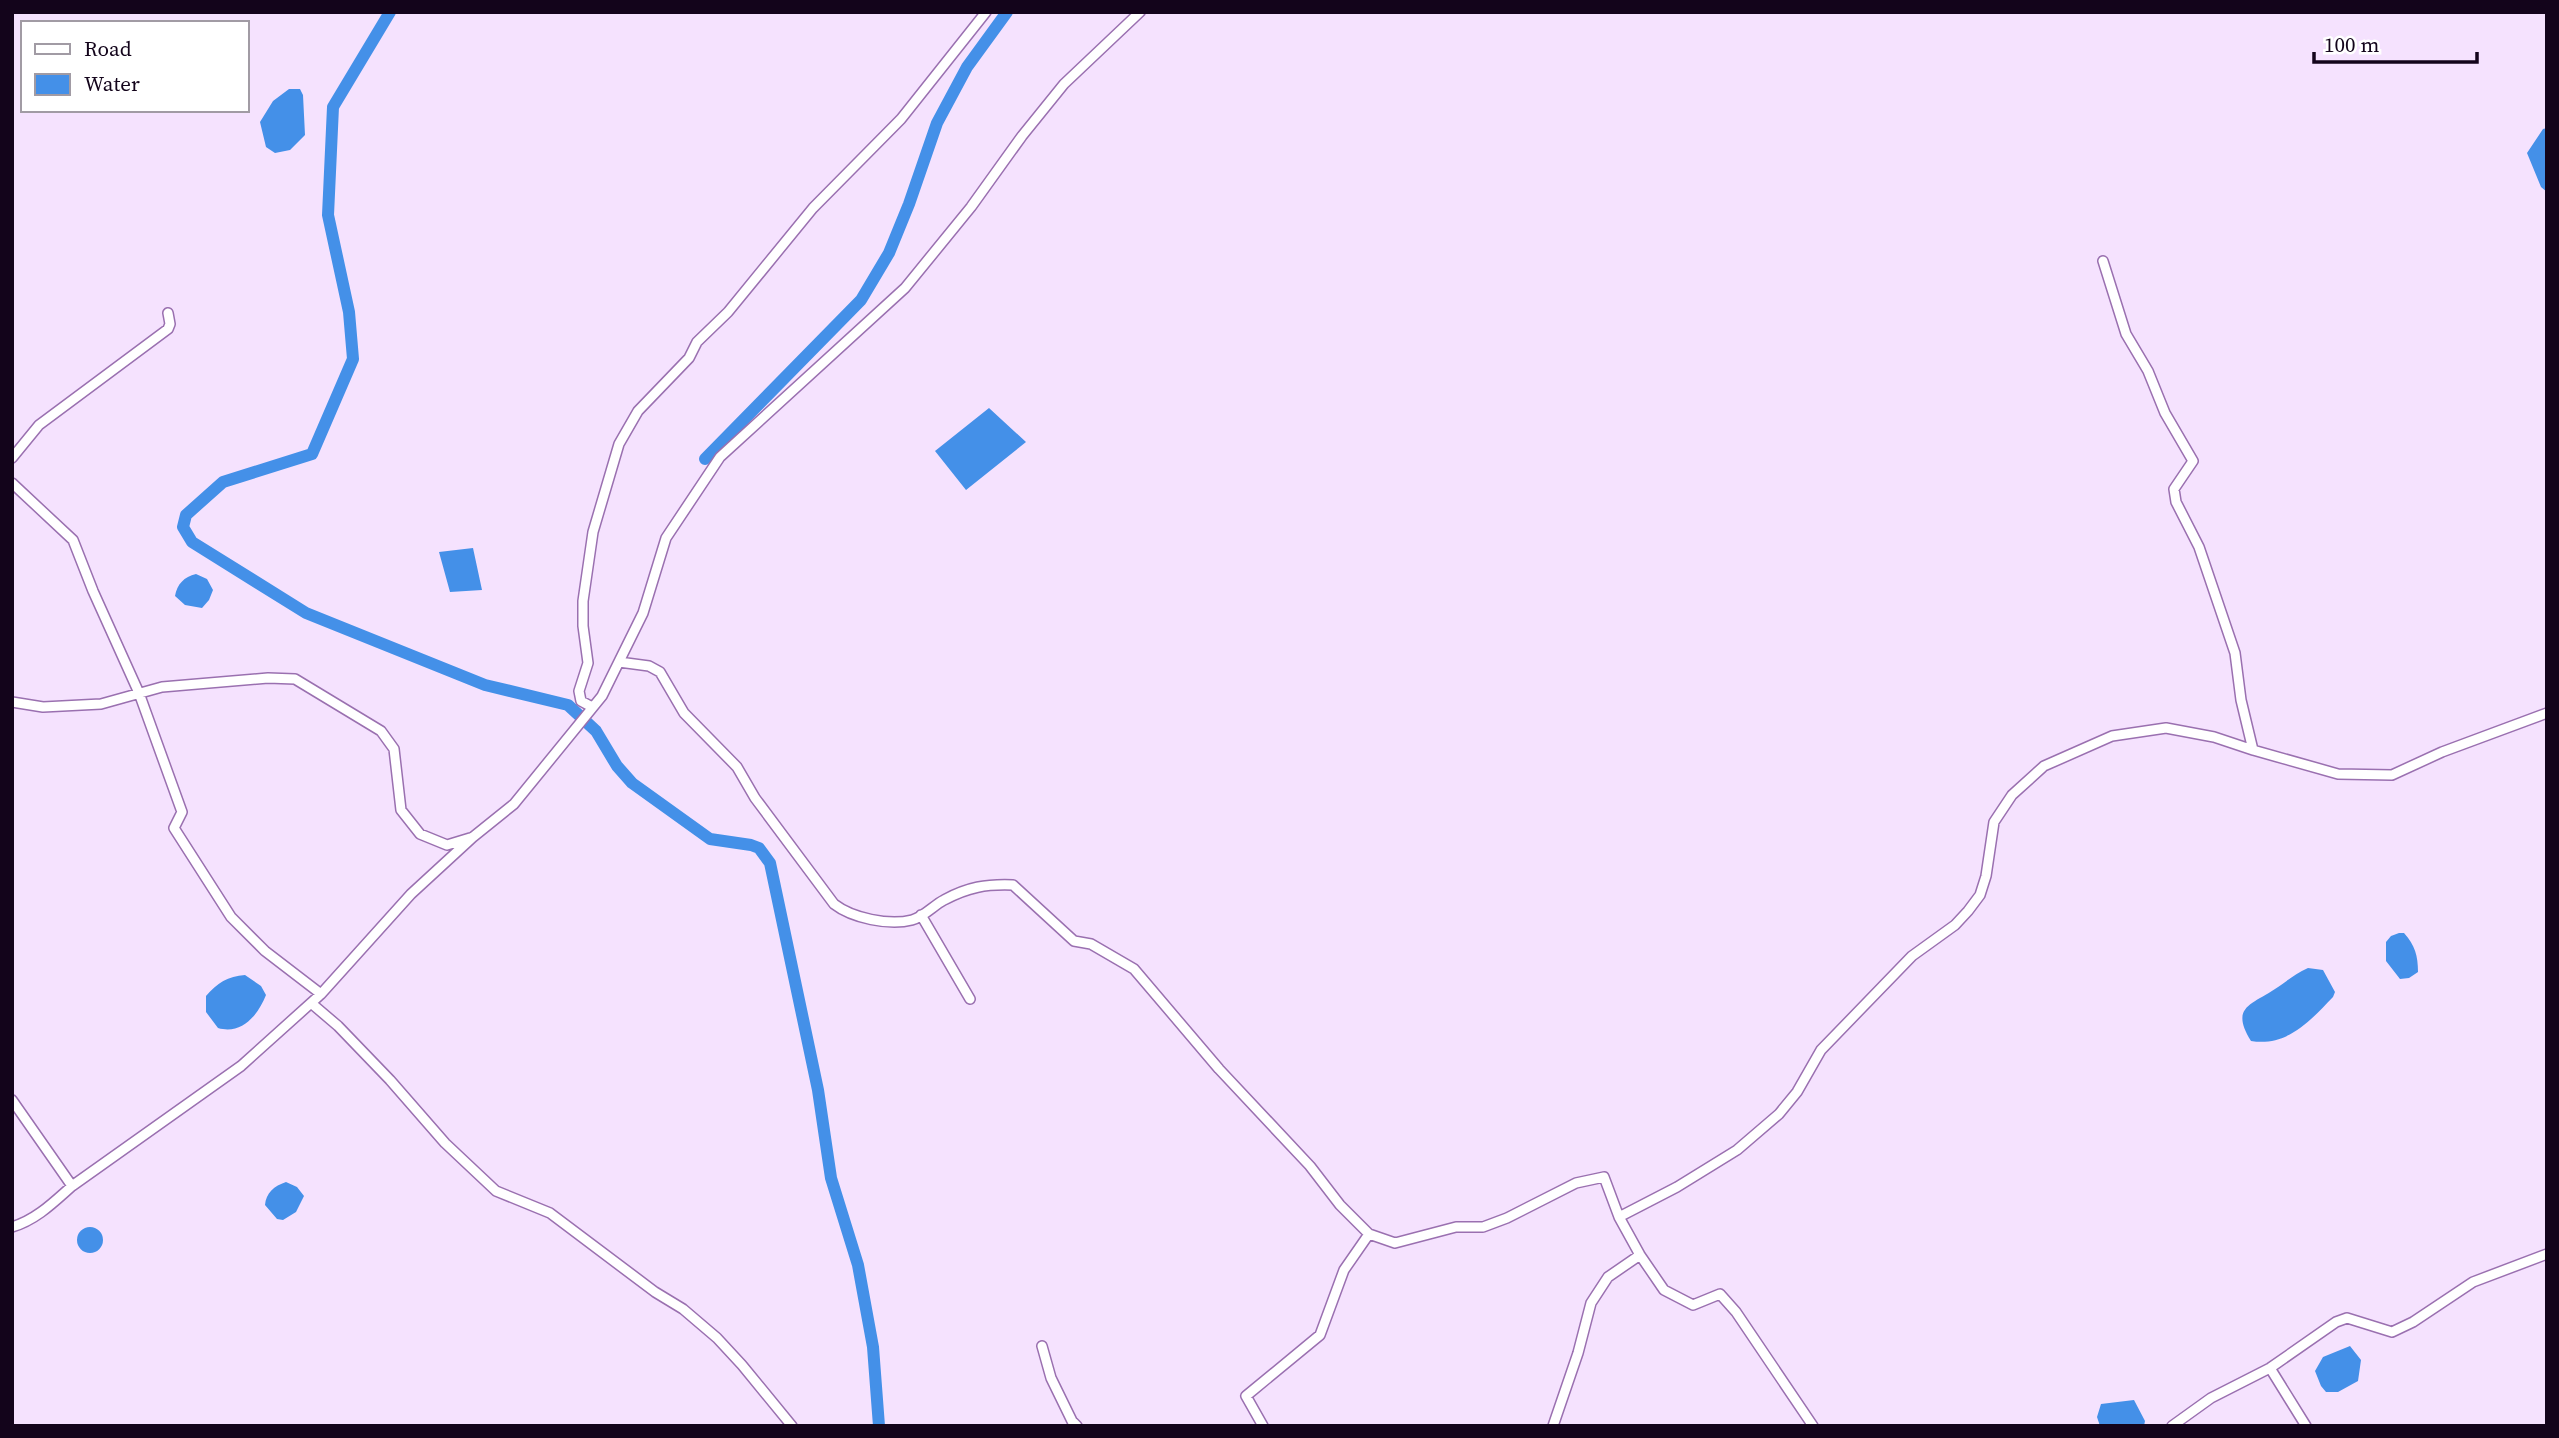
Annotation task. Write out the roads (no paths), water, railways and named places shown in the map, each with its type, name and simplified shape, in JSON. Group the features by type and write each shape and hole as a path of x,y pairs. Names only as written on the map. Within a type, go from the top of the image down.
{"street":[{"path":"592,707 580,701 579,691 588,663 583,626 585,578 593,531 619,444 638,411 689,358 697,342 728,312 813,208 901,119 986,12"},
{"path":"12,1227 24,1223 241,1066 321,994 411,894 473,837 514,804 602,696 643,613 666,538 720,457 905,289 1064,84 1140,12"},
{"path":"2103,261 2126,334 2148,372 2165,413 2193,461 2174,489 2176,502 2199,547 2235,653 2241,700 2253,750"},
{"path":"12,458 39,425 168,330 169,313"},
{"path":"12,483 74,540 93,591 139,693 182,812 174,828 231,917 265,950 321,994"},
{"path":"619,662 649,666 660,672 684,713 737,768 755,799 834,904 844,912 888,922 913,920 944,900 984,884 1013,885 1073,941 1091,944 1134,969 1219,1069 1310,1166 1340,1205 1370,1234 1395,1243 1456,1227 1483,1227 1507,1218 1576,1183 1604,1177 1619,1217 1664,1290 1693,1305 1720,1294 1736,1312 1813,1426"},
{"path":"12,702 43,706 101,704 162,687 255,679 295,679 381,730 394,749 401,810 420,834 447,845 473,837"},
{"path":"1619,1217 1737,1150 1779,1114 1797,1093 1821,1050 1912,956 1955,925 1968,911 1980,895 1986,876 1994,822 2012,795 2044,766 2112,736 2166,728 2214,737 2337,774 2392,775 2442,752 2547,713"},
{"path":"921,915 970,999"},
{"path":"311,1003 338,1026 390,1080 444,1143 496,1191 550,1213 655,1292 683,1309 717,1338 792,1426"},
{"path":"12,1100 72,1186"},
{"path":"1263,1426 1246,1396 1320,1335 1343,1270 1370,1234"},
{"path":"2172,1426 2211,1398 2270,1368 2336,1322 2347,1318 2392,1332 2413,1322 2473,1282 2547,1254"},
{"path":"1553,1426 1578,1353 1591,1303 1608,1277 1640,1255"},
{"path":"1042,1346 1051,1378 1077,1426"},
{"path":"2270,1368 2306,1426"}],"water":[{"path":"289,89 300,89 303,95 305,135 290,150 275,153 266,147 260,122 273,101"},
{"path":"2547,128 2547,192 2541,187 2527,153 2543,129"},
{"path":"989,408 1026,442 966,490 935,451"},
{"path":"473,548 482,590 450,592 439,552"},
{"path":"196,574 207,579 213,590 202,608 185,605 175,596 182,582"},
{"path":"2399,933 2408,937 2416,956 2418,972 2409,978 2400,979 2386,961 2386,942"},
{"path":"2308,968 2323,970 2335,992 2333,997 2306,1023 2287,1036 2264,1042 2251,1041 2243,1021 2246,1008"},
{"path":"245,975 261,986 266,995 263,1002 254,1016 242,1026 234,1029 218,1028 206,1012 206,996 223,981"},
{"path":"286,1182 297,1187 304,1196 296,1212 283,1220 277,1219 265,1205 271,1190"},
{"path":"90,1227 100,1230 103,1240 100,1250 90,1253 80,1250 77,1240 80,1230"},
{"path":"2350,1346 2361,1360 2358,1381 2338,1392 2326,1392 2315,1371 2323,1357"},
{"path":"2134,1400 2145,1421 2144,1426 2100,1426 2097,1417 2101,1404"}],"waterway":[{"path":"390,12 333,107 328,215 349,312 353,359 312,454 223,482 186,515 183,527 192,542 306,613 485,685 568,705 596,731 617,766 632,783 710,839 759,848 770,863 818,1090 831,1178 858,1265 873,1347 879,1426"},
{"path":"705,459 861,300 889,253 937,123 967,67 1007,12"}]}
